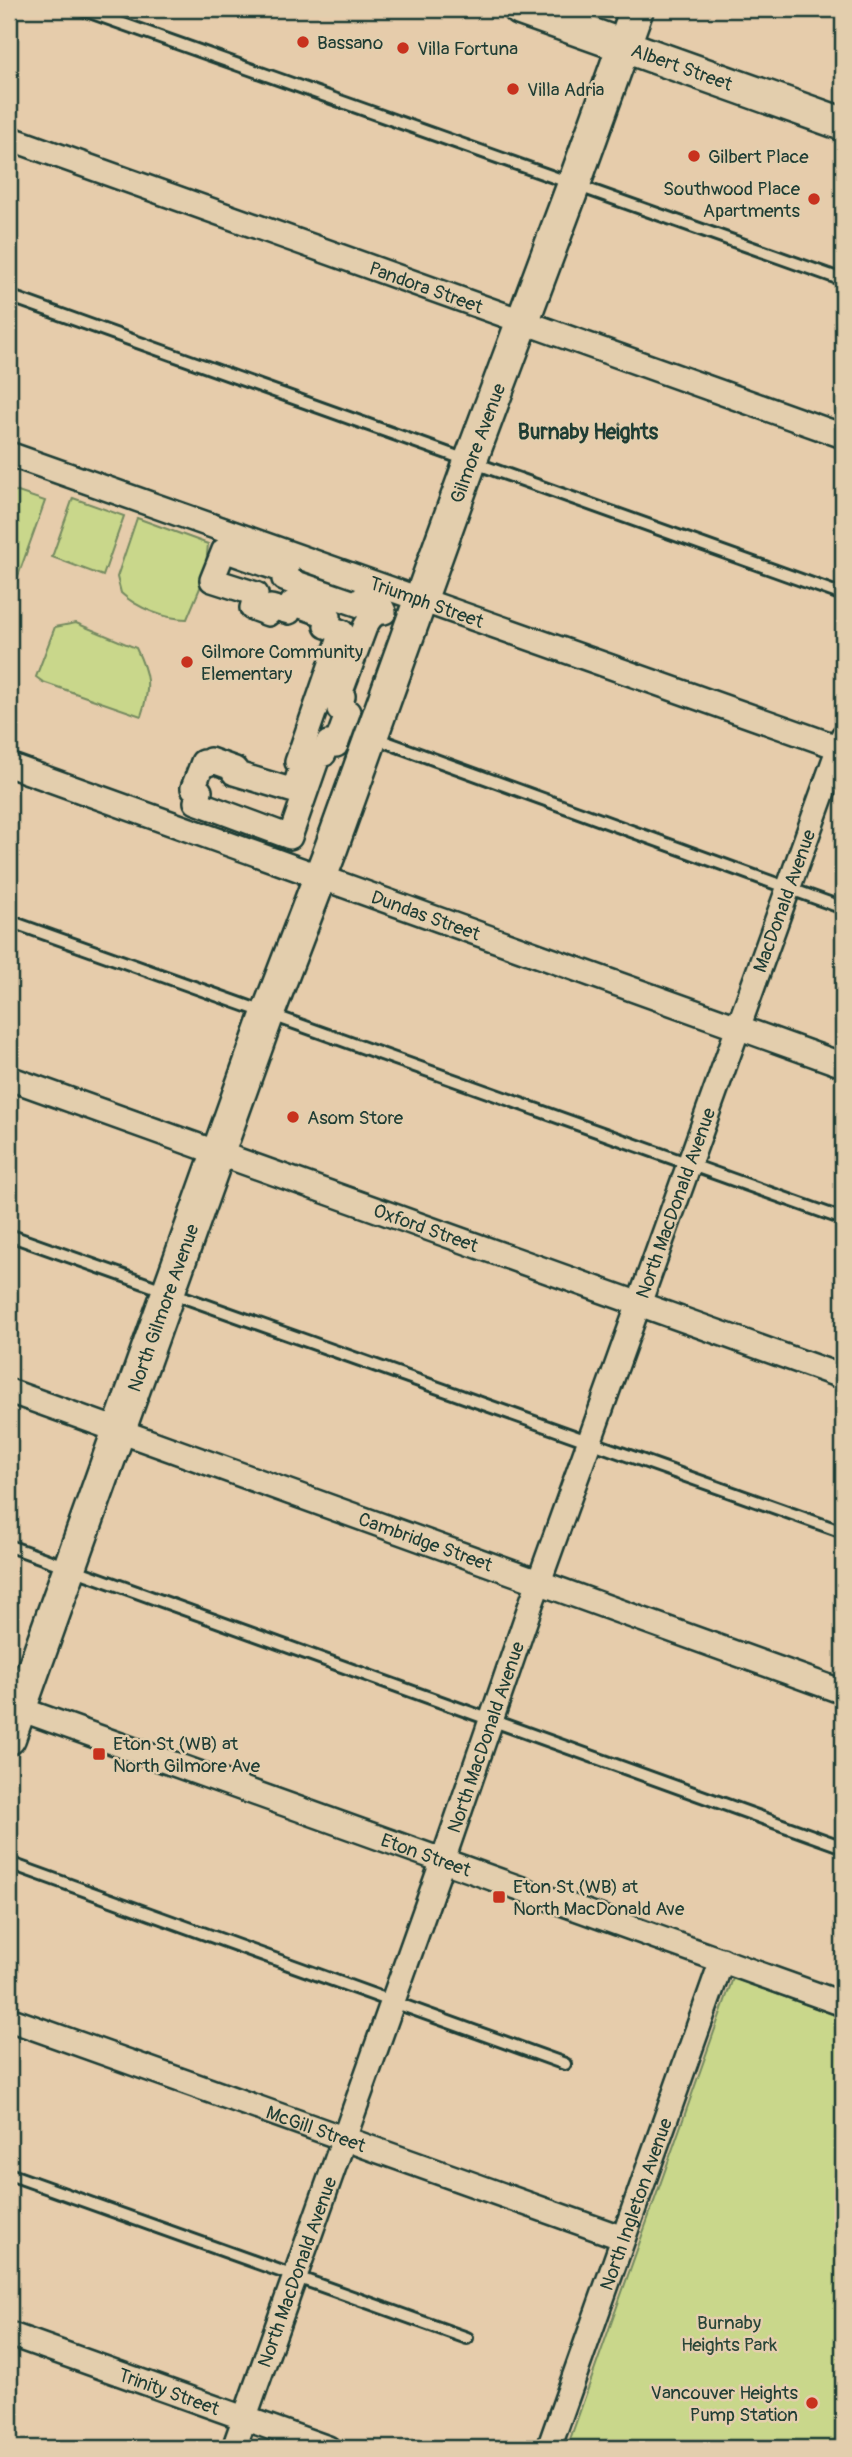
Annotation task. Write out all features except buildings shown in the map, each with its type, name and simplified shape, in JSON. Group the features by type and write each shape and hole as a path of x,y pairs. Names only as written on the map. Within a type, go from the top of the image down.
{"street":[{"name":"Albert Street","path":"520,9 843,124"},
{"name":"Gilmore Avenue","path":"320,877 636,9"},
{"name":"Pandora Street","path":"9,138 843,436"},
{"name":"Triumph Street","path":"9,454 842,744"},
{"path":"224,550 287,572 284,579 360,605 363,598 380,604 384,612 378,612 370,618 365,627 340,694 343,696 339,709 348,712 336,745 328,743 324,754 319,754 290,837 196,802 200,790 193,788 203,762 208,764 210,760 235,769 234,773 293,791 303,764 297,762 342,632 326,626 329,616 292,603 289,612 271,607 268,614 251,608 256,594 212,580 224,550"},
{"name":"MacDonald Avenue","path":"739,1027 842,744"},
{"name":"Dundas Street","path":"9,765 843,1065"},
{"name":"North Gilmore Avenue","path":"9,1738 14,1707 70,1567 268,1013 320,877"},
{"name":"North MacDonald Avenue","path":"233,2448 739,1027"},
{"name":"Oxford Street","path":"9,1078 843,1377"},
{"name":"Cambridge Street","path":"9,1391 843,1692"},
{"name":"Eton Street","path":"14,1707 843,2004"},
{"name":"North Ingleton Avenue","path":"549,2448 722,1960"},
{"name":"McGill Street","path":"9,2019 623,2238"},
{"name":"Trinity Street","path":"9,2333 328,2448"}],"lane":[{"path":"81,9 843,280"},
{"path":"9,296 843,595"},
{"path":"372,737 843,908"},
{"path":"9,921 843,1219"},
{"path":"9,1235 843,1532"},
{"path":"9,1546 843,1847"},
{"path":"9,1863 565,2064"},
{"path":"9,2174 467,2338"}],"green space":[{"path":"9,489 45,501 9,601"},
{"path":"73,498 124,516 103,576 52,557"},
{"path":"137,518 208,544 205,576 187,619 152,612 121,593 117,577"},
{"path":"76,623 136,648 147,681 141,716 43,682 36,677 55,627"},
{"name":"Burnaby Heights Park","path":"733,1978 843,2018 843,2448 567,2448"}],"place":[{"name":"Bassano","path":"303,42"},
{"name":"Villa Fortuna","path":"403,48"},
{"name":"Villa Adria","path":"513,89"},
{"name":"Gilbert Place","path":"694,156"},
{"name":"Southwood Place Apartments","path":"814,199"},
{"name":"Gilmore Community Elementary","path":"187,662"},
{"name":"Asom Store","path":"293,1117"},
{"name":"Eton St (WB) at North Gilmore Ave","path":"99,1754"},
{"name":"Eton St (WB) at North MacDonald Ave","path":"499,1897"},
{"name":"Vancouver Heights Pump Station","path":"812,2403"}],"district":[{"name":"Burnaby Heights","path":"588,432"}]}
